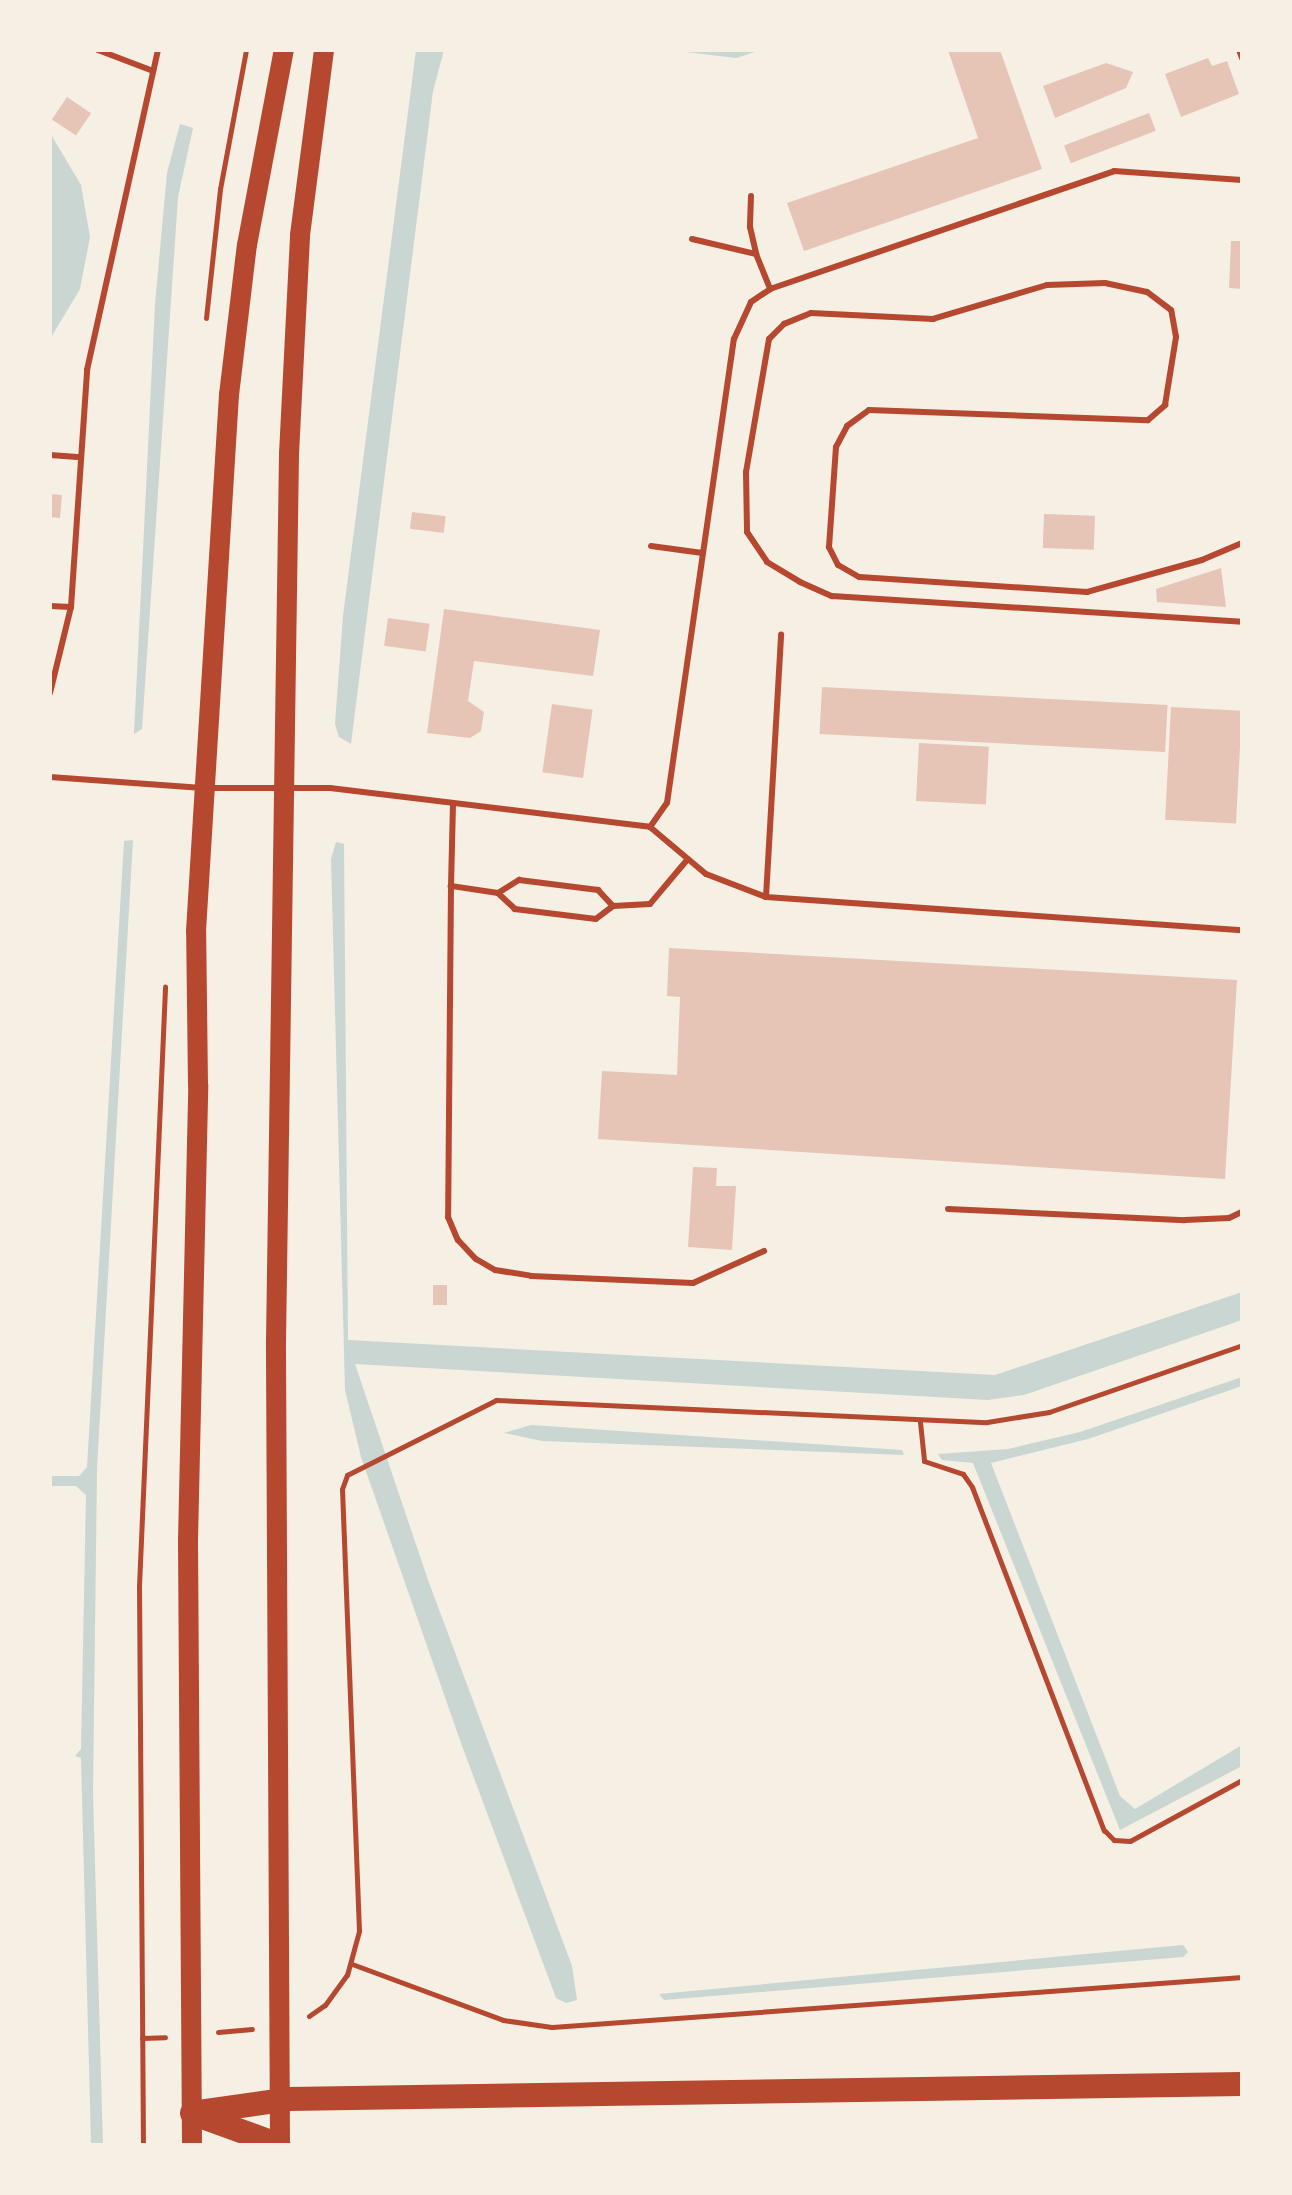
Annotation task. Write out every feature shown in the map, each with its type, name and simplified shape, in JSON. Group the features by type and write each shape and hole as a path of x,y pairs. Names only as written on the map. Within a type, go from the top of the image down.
{"highway":[{"path":"192,2113 279,2099 1242,2084"},
{"path":"192,2113 280,2145"}],"main road":[{"path":"192,2145 188,1540 198,1085 196,931 230,382 251,218 284,50"},
{"path":"280,2145 276,1341 282,788 293,331 324,50"}],"lane":[{"path":"98,50 153,71"},
{"path":"50,693 71,607 87,370 158,50"},
{"path":"1239,50 1242,58"},
{"path":"650,827 667,803 736,329 751,302 770,289 1114,171 1242,180"},
{"path":"751,196 756,254 770,289"},
{"path":"692,239 756,254"},
{"path":"1242,543 1202,560 1087,592 859,577 838,565 829,547 836,447 847,426 869,410 1148,420 1165,405 1176,337 1171,310 1147,292 1105,283 1047,285 933,319 811,313 784,324 769,339 746,472 747,532 767,562 800,582 832,596 1242,622"},
{"path":"50,455 81,457"},
{"path":"651,546 703,553"},
{"path":"50,606 71,607"},
{"path":"766,897 781,634"},
{"path":"50,777 203,788 368,791 650,827 687,860 726,885 766,897 1242,930"},
{"path":"453,804 448,1206 458,1240 476,1259 506,1273 676,1284 706,1278 764,1251"},
{"path":"451,886 498,893 515,909 596,919 613,906 650,904 687,860"},
{"path":"498,893 519,880 598,890 613,906"},
{"path":"948,1209 1185,1220 1229,1218 1242,1212"}],"path":[{"path":"143,2145 142,2038 279,2024 320,2010 352,1964 359,1931 342,1489 347,1475 483,1404 509,1398 920,1422 1029,1417 1242,1345"},
{"path":"920,1422 924,1461 963,1474 972,1487 1104,1830 1114,1840 1130,1841 1242,1780"},
{"path":"352,1964 489,2016 552,2027 1242,1977"}],"shaded area":[{"path":"416,50 444,50 433,91 351,744 339,737 335,724 343,616"},
{"path":"669,50 761,50 736,58"},
{"path":"180,124 193,128 178,197 142,729 134,734 155,304 167,173"},
{"path":"50,133 81,185 90,237 80,289 50,339"},
{"path":"133,840 97,1468 93,1793 103,2145 91,2145 81,1758 75,1756 81,1749 86,1495 76,1486 52,1486 50,1476 79,1476 87,1467 124,841"},
{"path":"336,842 344,844 348,1340 995,1375 1242,1292 1242,1320 1024,1395 988,1400 355,1364 428,1580 572,1966 577,2000 566,2003 556,1998 461,1743 361,1457 345,1390 331,859"},
{"path":"1242,1377 1242,1386 1088,1439 991,1463 1120,1796 1135,1809 1242,1745 1242,1766 1120,1830 973,1463 942,1460 938,1454 1008,1449 1080,1432"},
{"path":"531,1425 902,1450 904,1455 542,1441 504,1433"},
{"path":"1183,1945 1188,1952 1183,1957 664,2000 659,1994"}],"building":[{"path":"948,50 1000,50 1042,169 804,251 787,203 978,138"},
{"path":"1208,58 1212,66 1227,61 1239,94 1181,117 1165,74"},
{"path":"1106,63 1133,72 1126,88 1055,118 1043,86"},
{"path":"67,97 91,113 76,136 52,119"},
{"path":"1149,113 1156,131 1071,163 1064,146"},
{"path":"1231,241 1242,241 1242,289 1229,288"},
{"path":"50,494 62,495 60,518 50,517"},
{"path":"412,512 446,516 444,533 410,529"},
{"path":"1044,514 1095,516 1094,550 1043,548"},
{"path":"1221,568 1226,607 1157,602 1156,589"},
{"path":"444,609 600,630 593,676 474,661 468,701 484,712 481,731 470,738 427,733"},
{"path":"388,618 430,624 426,652 384,646"},
{"path":"822,687 1168,705 1165,752 820,734"},
{"path":"552,704 593,710 583,778 542,772"},
{"path":"1171,707 1242,711 1236,824 1165,820"},
{"path":"919,743 989,747 986,805 916,801"},
{"path":"669,948 1237,980 1225,1179 598,1139 602,1071 677,1075 680,997 667,996"},
{"path":"693,1167 717,1168 716,1186 736,1186 732,1250 688,1247"},
{"path":"433,1285 447,1285 447,1305 433,1305"}]}
